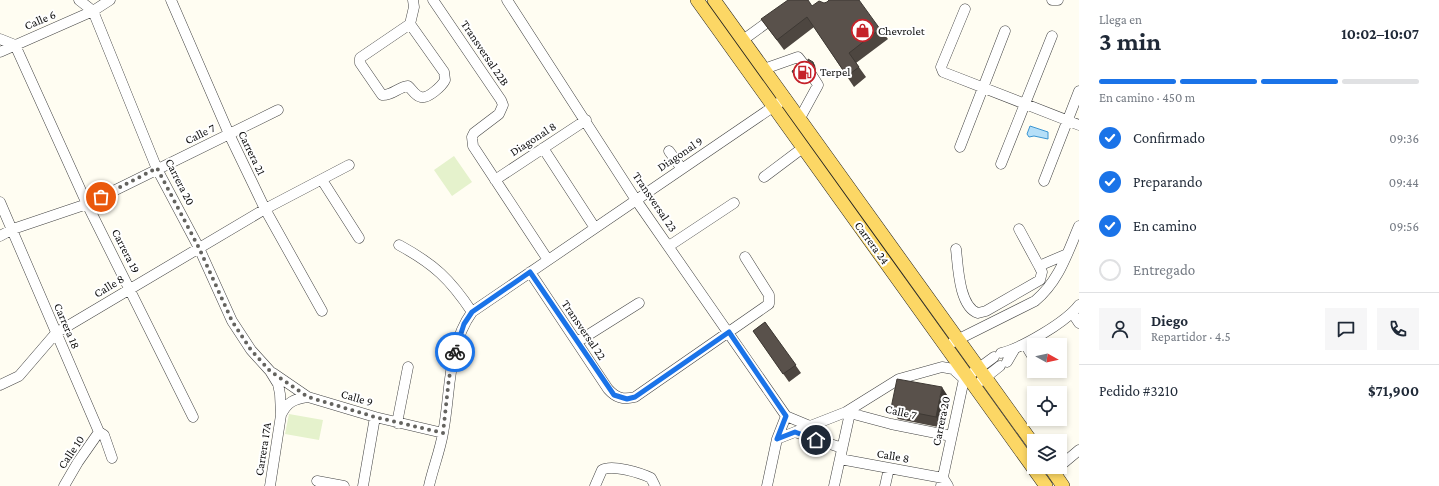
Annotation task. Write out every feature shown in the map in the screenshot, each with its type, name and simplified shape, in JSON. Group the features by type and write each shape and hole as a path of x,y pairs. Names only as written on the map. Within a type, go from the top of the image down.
{"main road":[{"name":"Carrera 24","path":"697,0 775,106 946,346 968,380 1046,486"},
{"name":"Carrera 24","path":"714,0 786,98 1027,435"},
{"path":"1058,474 1063,486"}],"street":[{"path":"78,0 93,11"},
{"name":"Calle 6","path":"0,52 93,11 110,0"},
{"name":"Carrera 21","path":"171,0 229,134 265,209 322,311"},
{"path":"410,24 360,58 360,63 382,95 386,95 402,87 408,86 419,96 423,97 441,86 445,80 444,72 410,24 413,3 423,0"},
{"name":"Transversal 22B","path":"433,0 502,100 503,106 501,112 477,130 472,137 473,146 495,180"},
{"name":"Transversal 23","path":"507,0 586,120 636,200 786,416"},
{"path":"743,40 798,0"},
{"path":"1052,0 1058,0"},
{"path":"965,8 941,67 946,74 1079,125"},
{"name":"Carrera 20","path":"93,11 157,168 199,248 232,321 251,350 270,371"},
{"path":"960,147 1005,31"},
{"path":"1001,164 1052,36"},
{"path":"0,39 15,45"},
{"name":"Carrera 19","path":"15,45 87,204 193,417"},
{"path":"764,69 798,57 808,70 818,85 800,118"},
{"path":"1044,182 1079,91"},
{"name":"Diagonal 9","path":"472,312 786,98"},
{"name":"Calle 7","path":"0,236 13,229 87,204 157,168 278,110"},
{"name":"Diagonal 8","path":"495,180 586,120"},
{"path":"764,177 804,147"},
{"path":"543,148 595,228"},
{"path":"669,151 682,169"},
{"name":"Calle 8","path":"0,385 19,376 56,333 265,209 349,165"},
{"path":"322,180 359,238"},
{"path":"495,180 548,260"},
{"name":"Carrera 18","path":"0,202 100,432 104,435 112,458"},
{"path":"669,246 734,203"},
{"path":"946,346 1036,301 1053,284 1068,254 1079,226"},
{"path":"956,249 963,296 969,307 978,313 986,311 1040,280 1042,274 1039,266 1019,229"},
{"path":"399,245 421,257 442,273 457,290 472,312 464,324 458,339 449,378 443,433 429,486"},
{"path":"1039,266 1068,254"},
{"path":"729,332 766,306 770,300 769,295 745,257"},
{"name":"Transversal 22","path":"530,272 608,389 619,398 627,399 635,397 729,332"},
{"path":"577,342 639,304"},
{"path":"982,373 998,355 1014,350 1025,344 1073,314 1079,305"},
{"path":"1073,314 1079,323"},
{"path":"777,439 848,412 899,379 935,368 953,369 968,380 1004,364 1014,350"},
{"path":"397,422 408,367"},
{"name":"Calle 9","path":"270,371 308,397 375,417 443,433"},
{"name":"Carrera 17A","path":"270,371 278,384 281,415 270,486"},
{"name":"Carrera 20","path":"944,483 951,436 968,380"},
{"name":"Carrera 17A","path":"281,415 285,407 294,399 308,397"},
{"path":"834,486 848,412"},
{"name":"Calle 7","path":"848,412 891,424 951,436"},
{"path":"768,486 777,439 786,416 810,426"},
{"path":"363,486 375,417"},
{"name":"Calle 10","path":"64,486 78,462 100,432"},
{"path":"795,432 842,448"},
{"path":"1067,459 1079,450"},
{"name":"Calle 8","path":"840,459 889,468 944,483"},
{"path":"595,486 602,470 610,467 641,474 651,478 655,486"},
{"path":"885,486 889,468"},
{"path":"317,482 344,486"}],"green space":[{"path":"454,156 472,182 452,196 434,170"},
{"path":"289,414 323,420 319,440 285,434"}],"water":[{"path":"1030,126 1048,132 1048,139 1034,136 1029,137 1027,134"}],"building":[{"path":"788,0 808,0 812,6 819,1 824,3 829,0 859,0 880,29 849,53 859,67 847,76 807,17 777,40 761,19"},
{"path":"808,59 813,62 814,67 809,65"},
{"path":"798,67 803,70 804,75 797,80 792,71"},
{"path":"765,322 796,365 783,374 753,331"},
{"path":"897,379 942,387 936,417 891,408"}],"way so far":[{"path":"101,197 157,168 199,248 232,321 251,350 270,371 308,397 375,417 443,433 449,378 455,352"}],"place":[{"name":"Chevrolet","path":"862,31"},
{"name":"Terpel","path":"805,72"}],"route":[{"path":"455,352 464,324 472,312 530,272 608,389 619,398 627,399 635,397 729,332 786,416 777,439 795,432 816,440"}]}
